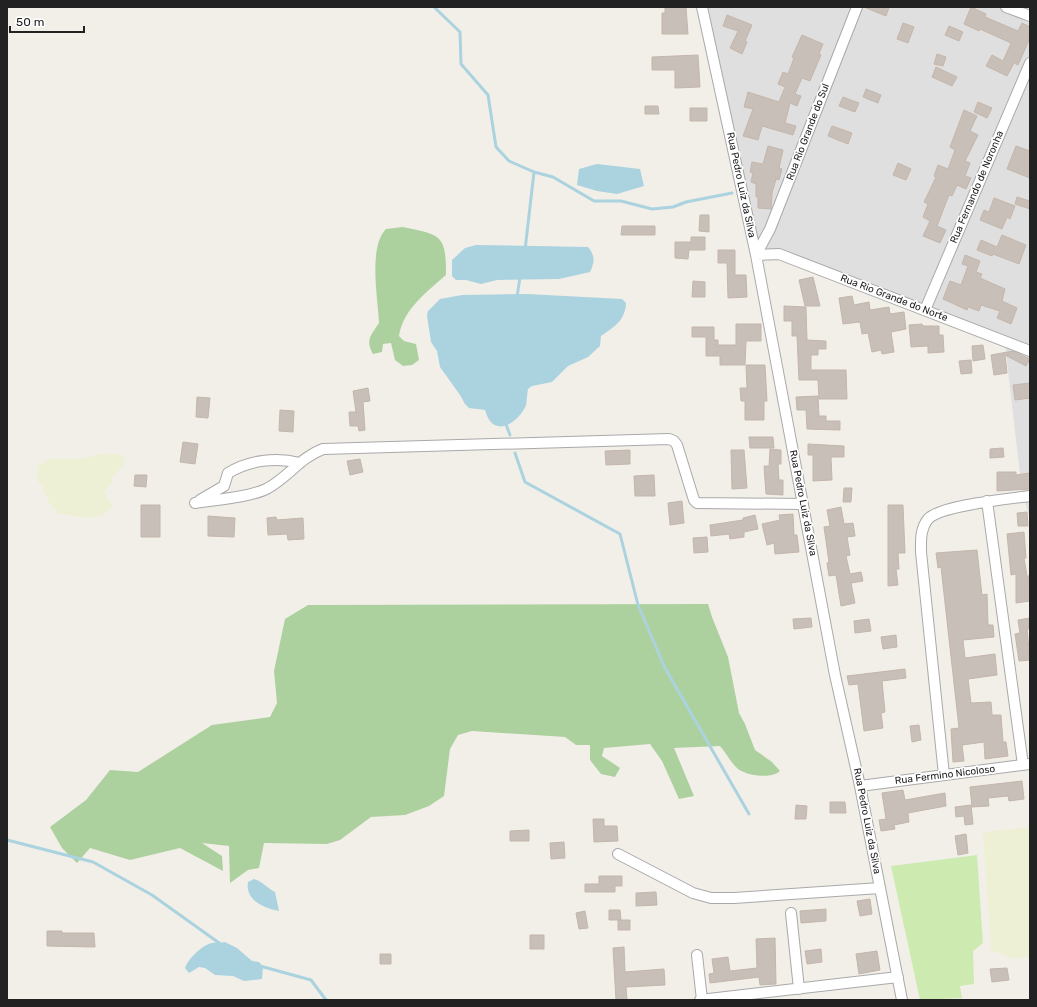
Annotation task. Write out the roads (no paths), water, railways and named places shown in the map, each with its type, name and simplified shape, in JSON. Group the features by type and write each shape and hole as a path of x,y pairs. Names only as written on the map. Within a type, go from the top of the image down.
{"street":[{"name":"Rua Pedro Luiz da Silva","path":"702,7 756,255 835,675 860,786 902,1000"},
{"name":"Rua Rio Grande do Sul","path":"756,255 770,229 856,7"},
{"path":"1006,7 1030,16"},
{"name":"Rua Fernando de Noronha","path":"925,310 1030,63"},
{"name":"Rua Rio Grande do Norte","path":"756,255 779,254 1030,351"},
{"path":"300,463 287,460 261,461 240,466 228,473 224,486 195,503 231,498 266,489 300,463 310,454 323,449 669,439 674,441 677,445 694,500 697,503 803,504"},
{"path":"944,775 921,552 921,533 929,518 952,508 988,501 1030,496"},
{"path":"988,501 1026,764"},
{"name":"Rua Fermino Nicoloso","path":"860,786 1026,764"},
{"path":"618,854 692,893 711,898 734,898 880,888"},
{"path":"791,913 799,989"},
{"path":"697,956 701,1000 898,977"}],"water":[{"path":"597,164 640,169 644,186 617,194 597,191 577,185 579,169"},
{"path":"476,245 588,247 593,256 593,265 590,272 559,279 497,280 481,284 466,280 456,280 452,276 452,260 465,248"},
{"path":"527,294 622,299 626,303 624,314 621,319 615,326 601,336 600,346 588,357 568,366 552,382 532,386 528,389 526,405 522,412 511,423 498,426 491,422 485,410 469,408 465,404 440,367 437,351 431,342 427,316 428,311 440,299 462,295"},
{"path":"254,879 260,881 275,892 279,911 262,906 253,899 248,889 248,882"},
{"path":"225,942 237,948 252,961 259,962 263,967 262,979 244,981 233,976 215,975 205,968 199,967 189,973 185,968 192,957 204,946 212,943"}],"waterway":[{"path":"434,7 460,32 461,64 488,95 496,147 509,161 534,172 553,177 594,201 621,201 652,209 673,207 686,202 732,193"},
{"path":"525,250 534,172"},
{"path":"517,297 520,277"},
{"path":"505,422 510,435"},
{"path":"515,453 525,482 620,534 638,605 665,668 749,814"},
{"path":"7,840 93,862 152,895 222,945"},
{"path":"260,966 311,980 326,1000"}]}
